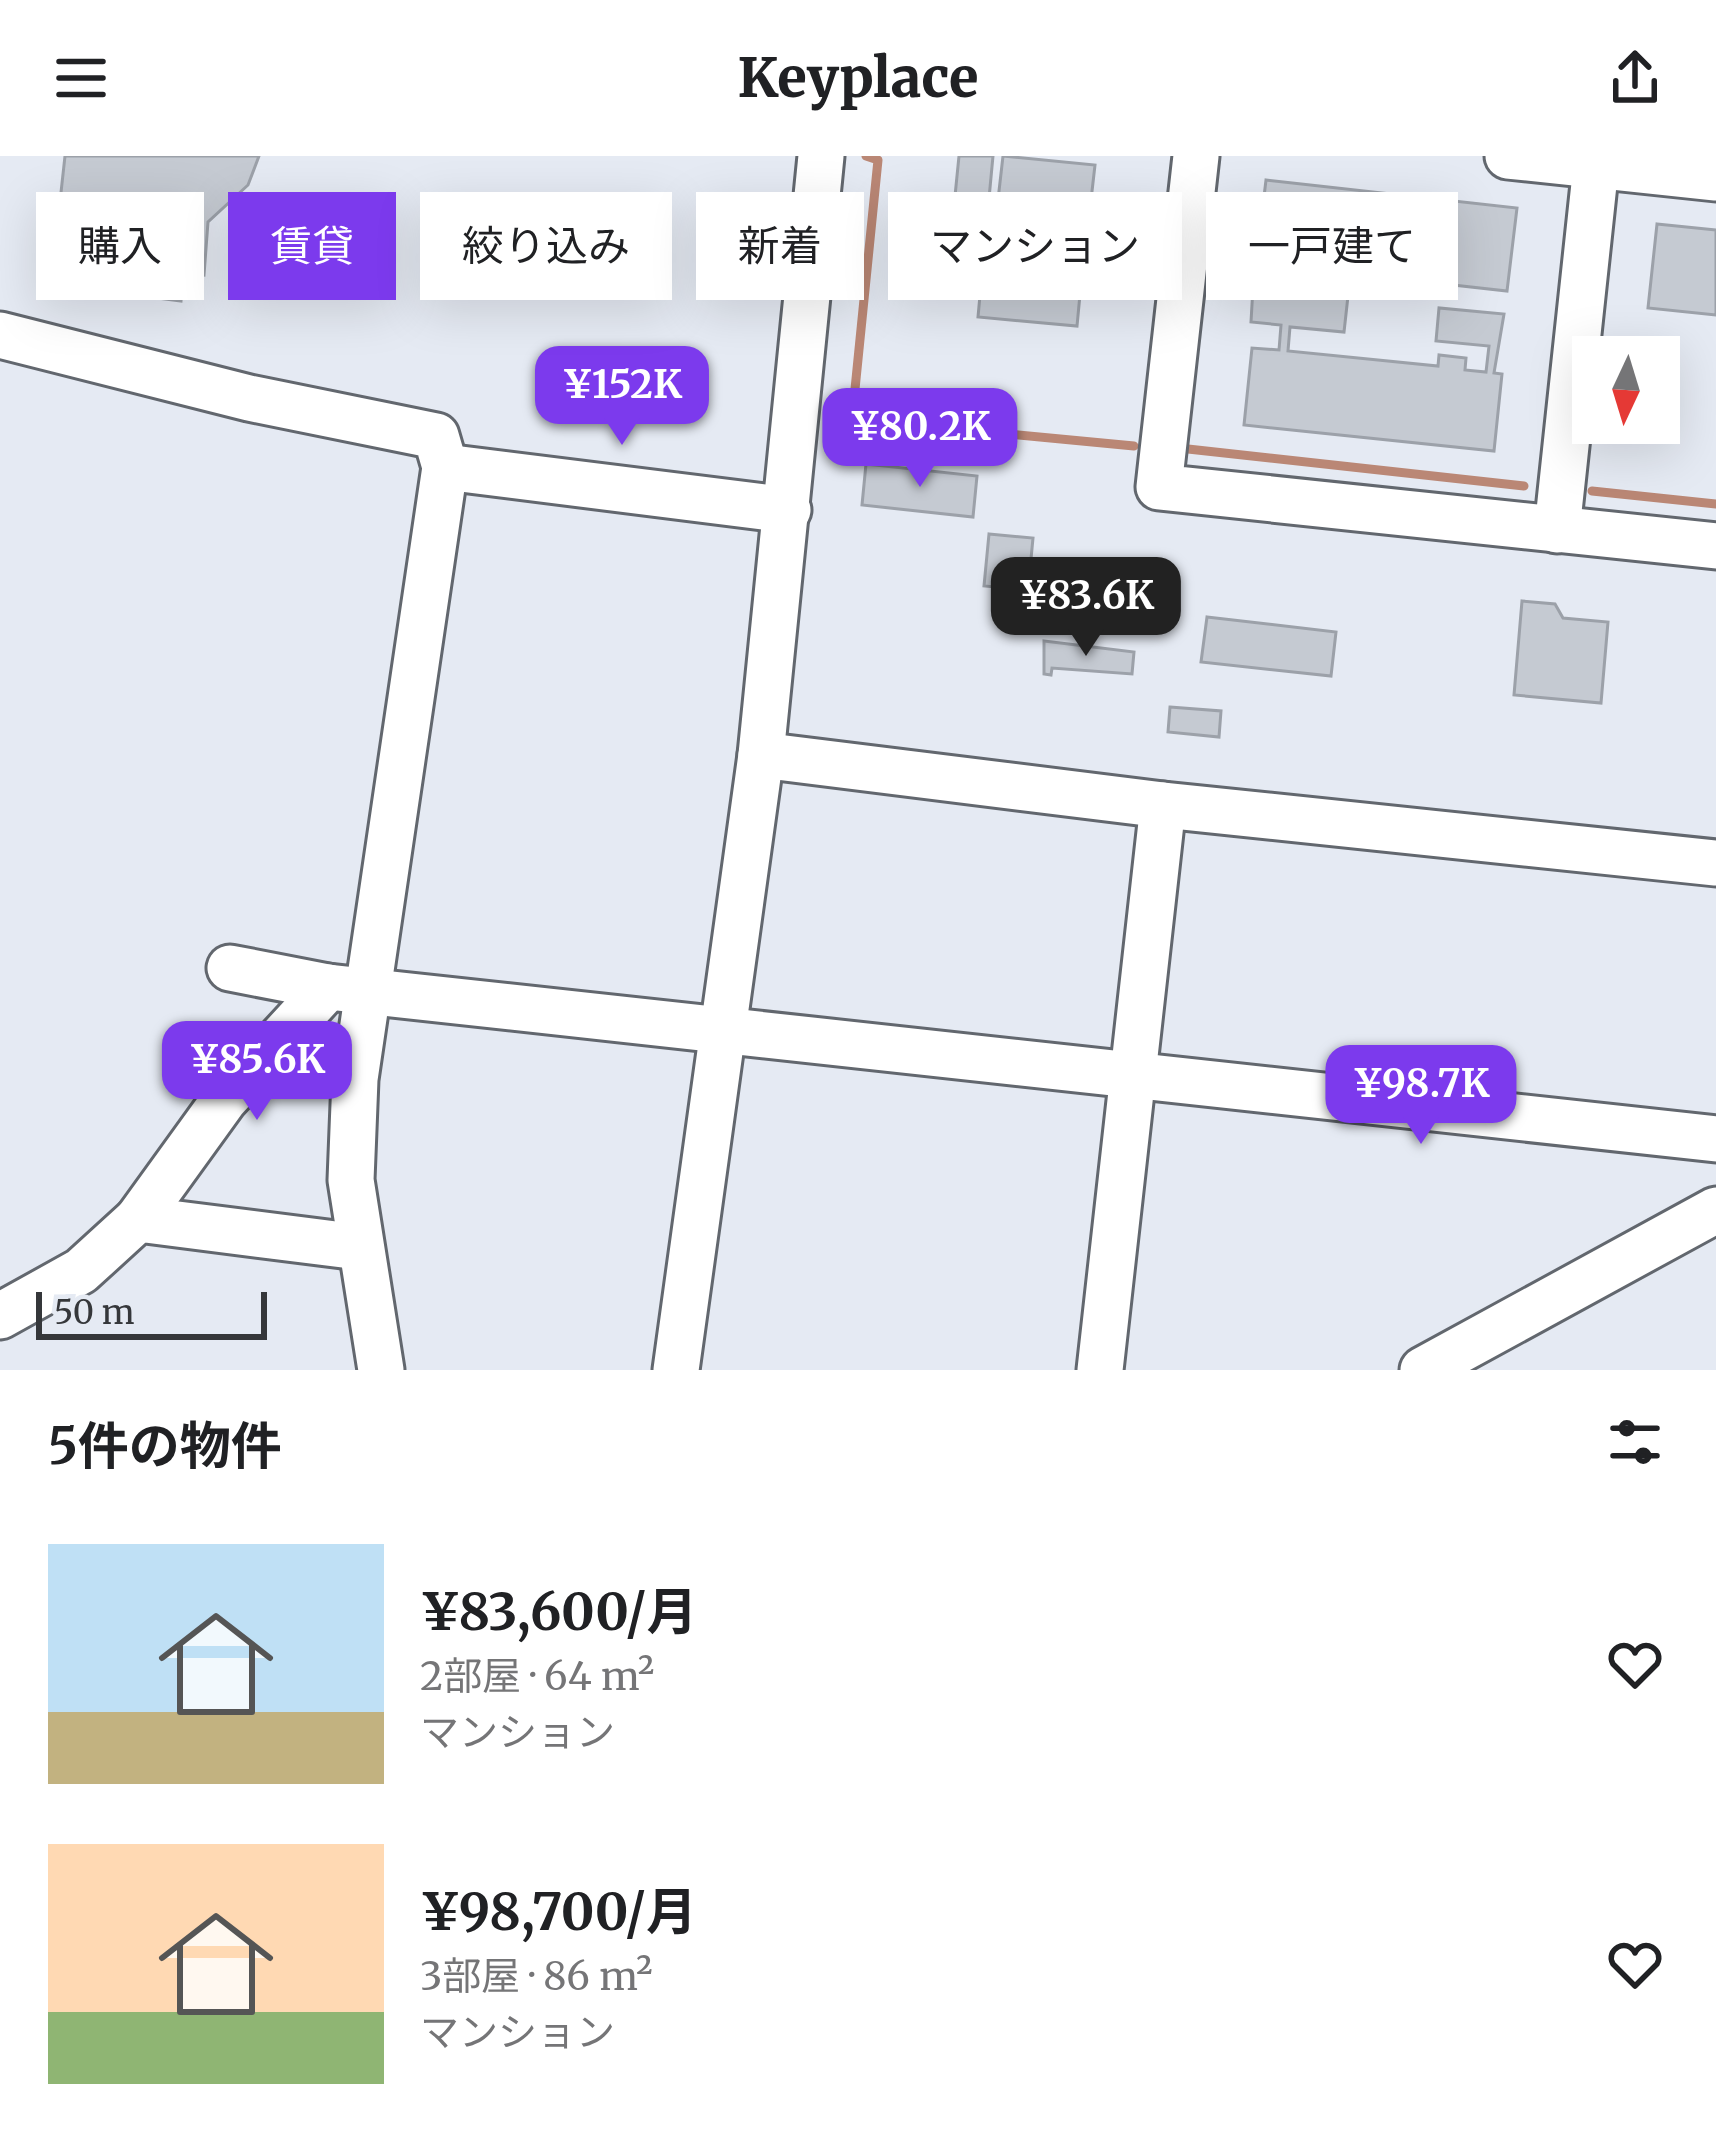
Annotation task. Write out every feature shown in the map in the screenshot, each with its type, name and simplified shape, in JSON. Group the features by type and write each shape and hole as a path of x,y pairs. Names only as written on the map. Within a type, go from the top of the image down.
{"street":[{"path":"676,1370 761,755 821,156"},
{"path":"1196,156 1159,487 1716,546"},
{"path":"1508,156 1596,161 1716,178"},
{"path":"1557,530 1596,161"},
{"path":"0,335 249,398 436,436 445,467 347,988 351,1160 359,1246 381,1370"},
{"path":"445,467 788,510"},
{"path":"761,755 1163,805 1716,863"},
{"path":"1100,1370 1163,805"},
{"path":"230,968 347,988 1716,1139"},
{"path":"0,1316 81,1271 138,1219 224,1100 347,988"},
{"path":"1440,1366 1716,1210"},
{"path":"138,1219 359,1246"}],"building":[{"path":"65,156 259,156 248,185 240,192 228,192 228,204 208,222 204,275 204,192 61,192"},
{"path":"959,156 993,156 990,192 955,192"},
{"path":"1003,156 1095,165 1092,192 999,192"},
{"path":"1266,180 1374,192 1265,192"},
{"path":"1458,201 1517,208 1507,291 1458,286"},
{"path":"1657,224 1716,230 1716,315 1648,308"},
{"path":"980,300 1079,300 1077,326 978,317"},
{"path":"1252,300 1348,300 1344,332 1290,327 1288,351 1438,366 1439,355 1466,358 1465,370 1486,372 1489,346 1436,341 1439,308 1504,314 1494,373 1502,374 1494,451 1244,425 1252,348 1279,350 1281,325 1251,322"},
{"path":"866,464 977,476 973,517 862,505"},
{"path":"989,534 1033,538 1028,590 984,586"},
{"path":"1522,601 1555,604 1563,618 1608,622 1601,703 1514,695"},
{"path":"1207,617 1336,632 1331,676 1201,662"},
{"path":"1044,641 1134,652 1132,674 1052,668 1051,675 1044,674"},
{"path":"1170,707 1221,711 1219,737 1168,732"}],"waterway":[{"path":"866,156 878,160 852,419 1134,446"},
{"path":"1188,449 1524,486"},
{"path":"1592,491 1716,504"}]}
